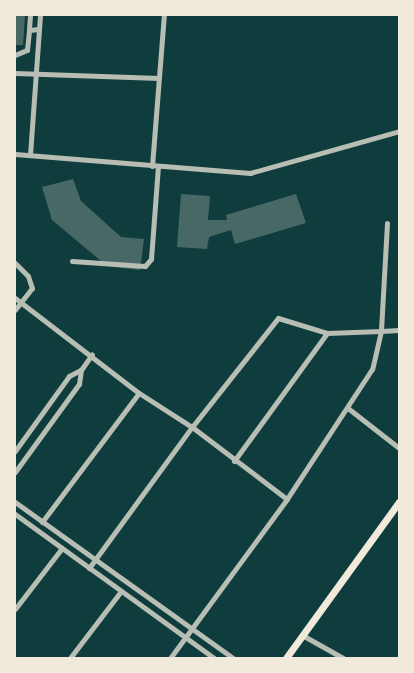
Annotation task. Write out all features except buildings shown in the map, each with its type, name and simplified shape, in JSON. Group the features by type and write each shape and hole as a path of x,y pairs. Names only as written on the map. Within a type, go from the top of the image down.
{"main road":[{"path":"286,658 399,502"}],"street":[{"path":"15,55 27,50 30,15"},
{"path":"30,155 40,15"},
{"path":"72,261 145,266 151,259 159,78 164,15"},
{"path":"29,30 39,30"},
{"path":"15,73 159,78"},
{"path":"15,154 250,173 399,131"},
{"path":"170,658 287,499 349,409 372,369 381,331 387,223"},
{"path":"15,263 28,276 32,288 15,310"},
{"path":"15,298 92,354 139,394 192,426 287,499"},
{"path":"89,568 192,426 278,318 327,333 399,330"},
{"path":"234,460 327,333"},
{"path":"15,451 69,376 80,370 92,354"},
{"path":"15,472 79,384 80,370"},
{"path":"42,522 139,394"},
{"path":"349,409 399,448"},
{"path":"15,502 233,658"},
{"path":"15,514 214,658"},
{"path":"15,609 62,548"},
{"path":"70,658 121,591"},
{"path":"302,635 343,658"}]}
